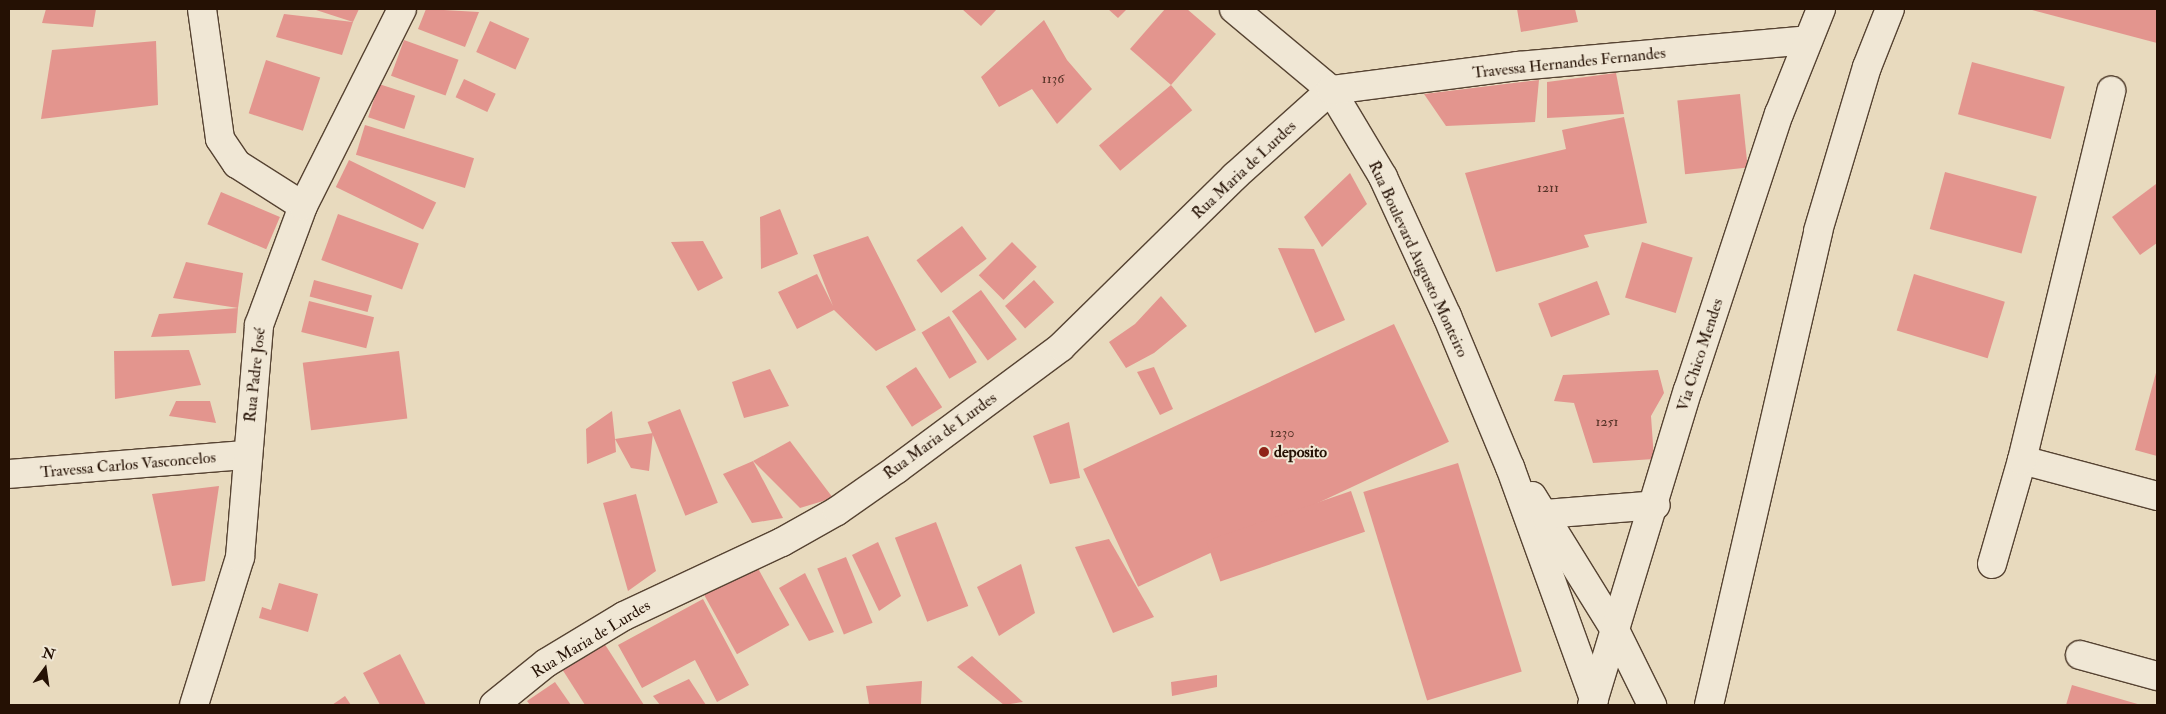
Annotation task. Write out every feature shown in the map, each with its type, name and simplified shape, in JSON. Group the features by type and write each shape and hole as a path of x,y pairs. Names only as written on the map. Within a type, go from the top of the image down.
{"street":[{"path":"202,9 220,139 237,164 303,206"},
{"name":"Rua Padre José","path":"194,705 240,557 246,455 260,325 303,206 402,9"},
{"name":"Rua Boulevard Augusto Monteiro","path":"1234,9 1331,90 1383,178 1446,316 1510,467 1593,702"},
{"name":"Via Chico Mendes","path":"1593,702 1656,505 1688,390 1779,114 1821,9"},
{"path":"1709,705 1818,231 1864,77 1890,9"},
{"name":"Travessa Hernandes Fernandes","path":"1331,90 1518,66 1808,40"},
{"name":"Rua Maria de Lurdes","path":"494,705 546,664 624,616 782,542 836,511 897,469 1061,347 1235,176 1331,90"},
{"path":"1992,564 2022,460 2111,91"},
{"name":"Travessa Carlos Vasconcelos","path":"9,474 246,455"},
{"path":"2022,460 2157,496"},
{"name":"Rua Boulevard Augusto Monteiro","path":"1510,467 1545,514 1615,630 1652,705"},
{"path":"1545,514 1656,505"},
{"path":"2080,655 2157,676"}],"building":[{"path":"46,9 96,9 93,27 42,23"},
{"path":"313,9 359,9 353,22"},
{"path":"426,9 479,12 465,47 418,29"},
{"path":"962,9 997,9 981,26"},
{"path":"1108,9 1127,9 1118,18"},
{"path":"1165,9 1187,9 1216,34 1171,85 1130,49"},
{"path":"1517,9 1575,9 1578,22 1521,32"},
{"path":"2028,9 2157,9 2157,43"},
{"path":"284,14 353,22 342,55 276,37"},
{"path":"1044,20 1067,60 1092,89 1057,124 1032,89 999,107 981,77"},
{"path":"490,21 529,38 515,70 476,52"},
{"path":"404,40 459,60 446,96 391,76"},
{"path":"156,41 158,105 41,119 52,50"},
{"path":"266,60 320,78 303,131 249,113"},
{"path":"1972,62 2065,87 2051,139 1958,114"},
{"path":"1616,73 1624,114 1547,118 1547,82"},
{"path":"464,79 496,94 487,112 456,97"},
{"path":"1539,80 1535,122 1446,126 1424,94"},
{"path":"379,84 415,96 404,129 368,117"},
{"path":"1171,85 1192,110 1120,171 1099,145"},
{"path":"1740,94 1748,168 1685,174 1677,101"},
{"path":"1624,117 1647,223 1584,235 1589,247 1496,272 1465,173 1566,149 1562,130"},
{"path":"365,125 474,158 465,188 356,155"},
{"path":"349,160 436,203 423,229 336,187"},
{"path":"1945,172 2037,197 2021,254 1930,229"},
{"path":"1350,173 1367,204 1322,247 1304,217"},
{"path":"2156,184 2157,243 2140,255 2112,217"},
{"path":"221,192 280,217 266,249 207,224"},
{"path":"780,209 798,254 761,269 760,217"},
{"path":"338,214 419,243 402,289 321,260"},
{"path":"962,226 987,259 941,293 916,260"},
{"path":"868,236 916,330 876,351 834,310 797,329 778,292 817,274 833,306 813,255"},
{"path":"703,241 723,278 698,291 671,242"},
{"path":"1012,242 1037,267 1004,300 979,275"},
{"path":"1642,242 1693,257 1676,313 1625,297"},
{"path":"1278,248 1314,249 1345,320 1315,333"},
{"path":"186,262 243,273 238,308 173,298"},
{"path":"1914,274 2005,302 1988,358 1897,330"},
{"path":"314,280 372,296 368,312 310,296"},
{"path":"1034,280 1054,302 1025,328 1005,306"},
{"path":"1597,281 1610,315 1551,337 1538,304"},
{"path":"981,290 1017,339 988,361 952,311"},
{"path":"1161,296 1187,326 1154,353 1126,368 1109,342 1135,324"},
{"path":"309,301 374,317 366,348 301,332"},
{"path":"238,308 236,333 151,337 159,314"},
{"path":"949,316 977,362 949,379 922,332"},
{"name":"deposito","path":"1394,324 1449,442 1138,587 1083,469"},
{"path":"189,350 201,385 115,399 114,351"},
{"path":"399,351 407,418 311,430 303,363"},
{"path":"916,367 942,407 912,427 886,387"},
{"path":"1154,367 1173,409 1160,415 1137,372"},
{"path":"770,369 789,406 744,418 732,382"},
{"path":"2157,369 2157,456 2135,450"},
{"path":"1658,370 1664,393 1651,416 1654,459 1593,463 1574,403 1554,401 1563,375"},
{"path":"176,401 210,401 216,423 169,416"},
{"path":"680,409 718,503 685,516 648,422"},
{"path":"612,411 616,452 587,464 586,429"},
{"path":"1069,422 1080,478 1050,484 1033,436"},
{"path":"653,433 649,471 631,468 615,439"},
{"path":"790,441 833,498 800,508 753,461"},
{"path":"753,461 783,518 752,523 723,474"},
{"path":"1458,463 1522,671 1427,700 1363,492"},
{"path":"219,486 205,581 172,586 152,494"},
{"path":"1351,491 1365,532 1220,581 1206,541"},
{"path":"636,494 656,571 628,591 603,503"},
{"path":"936,522 968,606 927,622 895,538"},
{"path":"1109,539 1154,617 1113,633 1075,547"},
{"path":"878,542 901,596 879,611 852,555"},
{"path":"846,557 873,623 844,634 817,569"},
{"path":"755,563 789,625 737,654 703,592"},
{"path":"1021,564 1035,613 999,636 977,587"},
{"path":"805,573 834,632 809,641 779,588"},
{"path":"279,583 318,594 308,632 259,618 262,607 271,610"},
{"path":"703,599 749,685 717,702 695,660 642,688 618,645"},
{"path":"604,643 644,705 585,705 562,669"},
{"path":"400,654 426,705 380,705 363,673"},
{"path":"972,656 1023,702 1004,705 957,667"},
{"path":"1217,675 1217,687 1172,696 1171,682"},
{"path":"689,679 706,705 660,705 653,696"},
{"path":"922,681 921,704 869,704 866,686"},
{"path":"555,682 571,705 530,705 527,701"},
{"path":"2072,685 2141,705 2066,705"},
{"path":"345,696 351,705 332,705"}],"place":[{"name":"deposito","path":"1264,452"}]}
